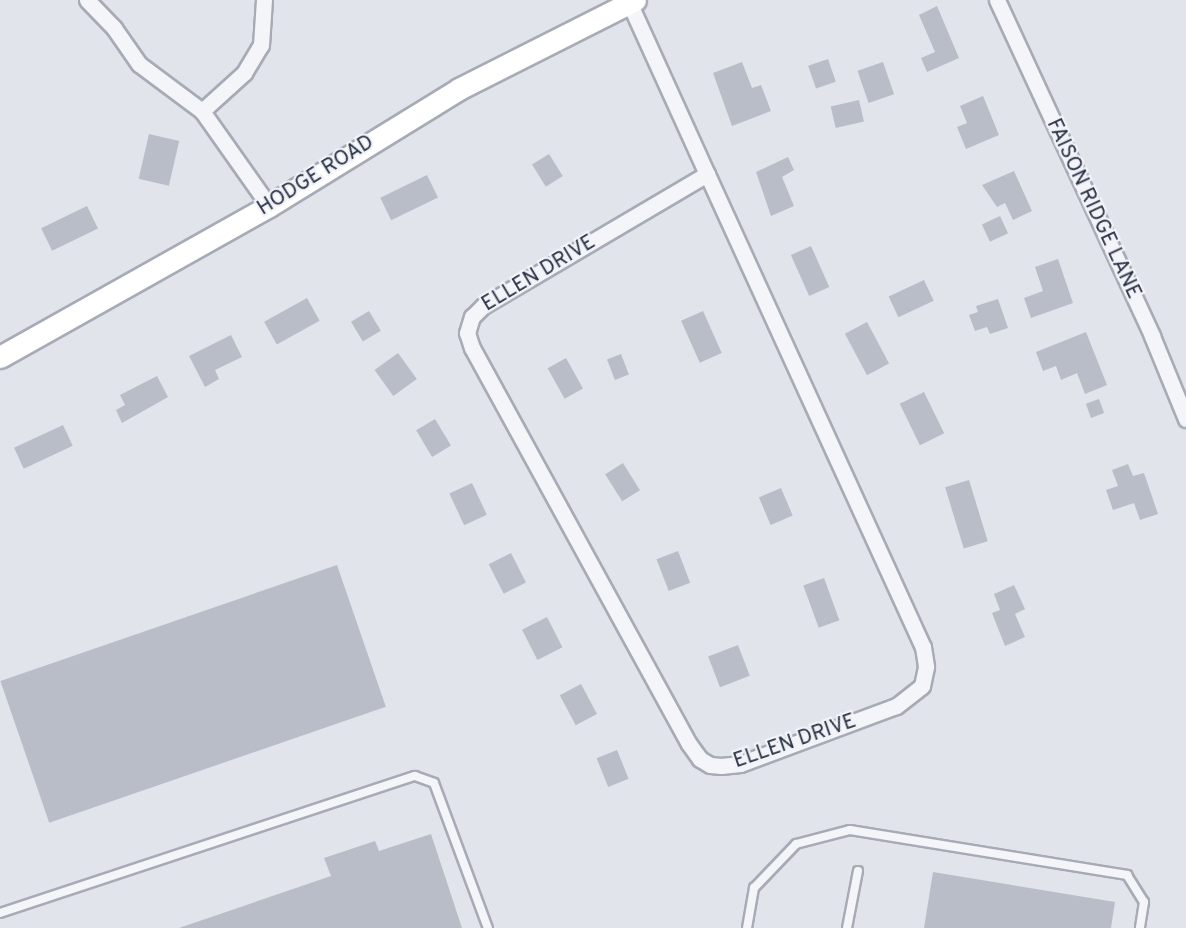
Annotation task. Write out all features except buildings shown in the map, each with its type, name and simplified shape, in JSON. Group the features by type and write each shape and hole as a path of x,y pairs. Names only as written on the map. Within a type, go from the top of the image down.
{"main road":[{"name":"HODGE ROAD","path":"0,357 269,206 459,89 631,1"}],"street":[{"path":"87,0 114,28 139,64 202,111 269,206"},
{"path":"202,111 244,73 261,45 264,0"},
{"name":"FAISON RIDGE LANE","path":"997,0 1147,326 1186,419"},
{"name":"ELLEN DRIVE","path":"631,1 707,174 923,647 926,667 922,686 896,706 740,764 721,766 711,765 700,759 689,744 472,348 467,333 472,317 483,306 707,174"}],"lane":[{"path":"0,913 416,776 434,783 488,928"},
{"path":"747,928 753,888 796,843 850,830 1127,875 1144,902 1140,928"},
{"path":"847,928 858,871"}]}
